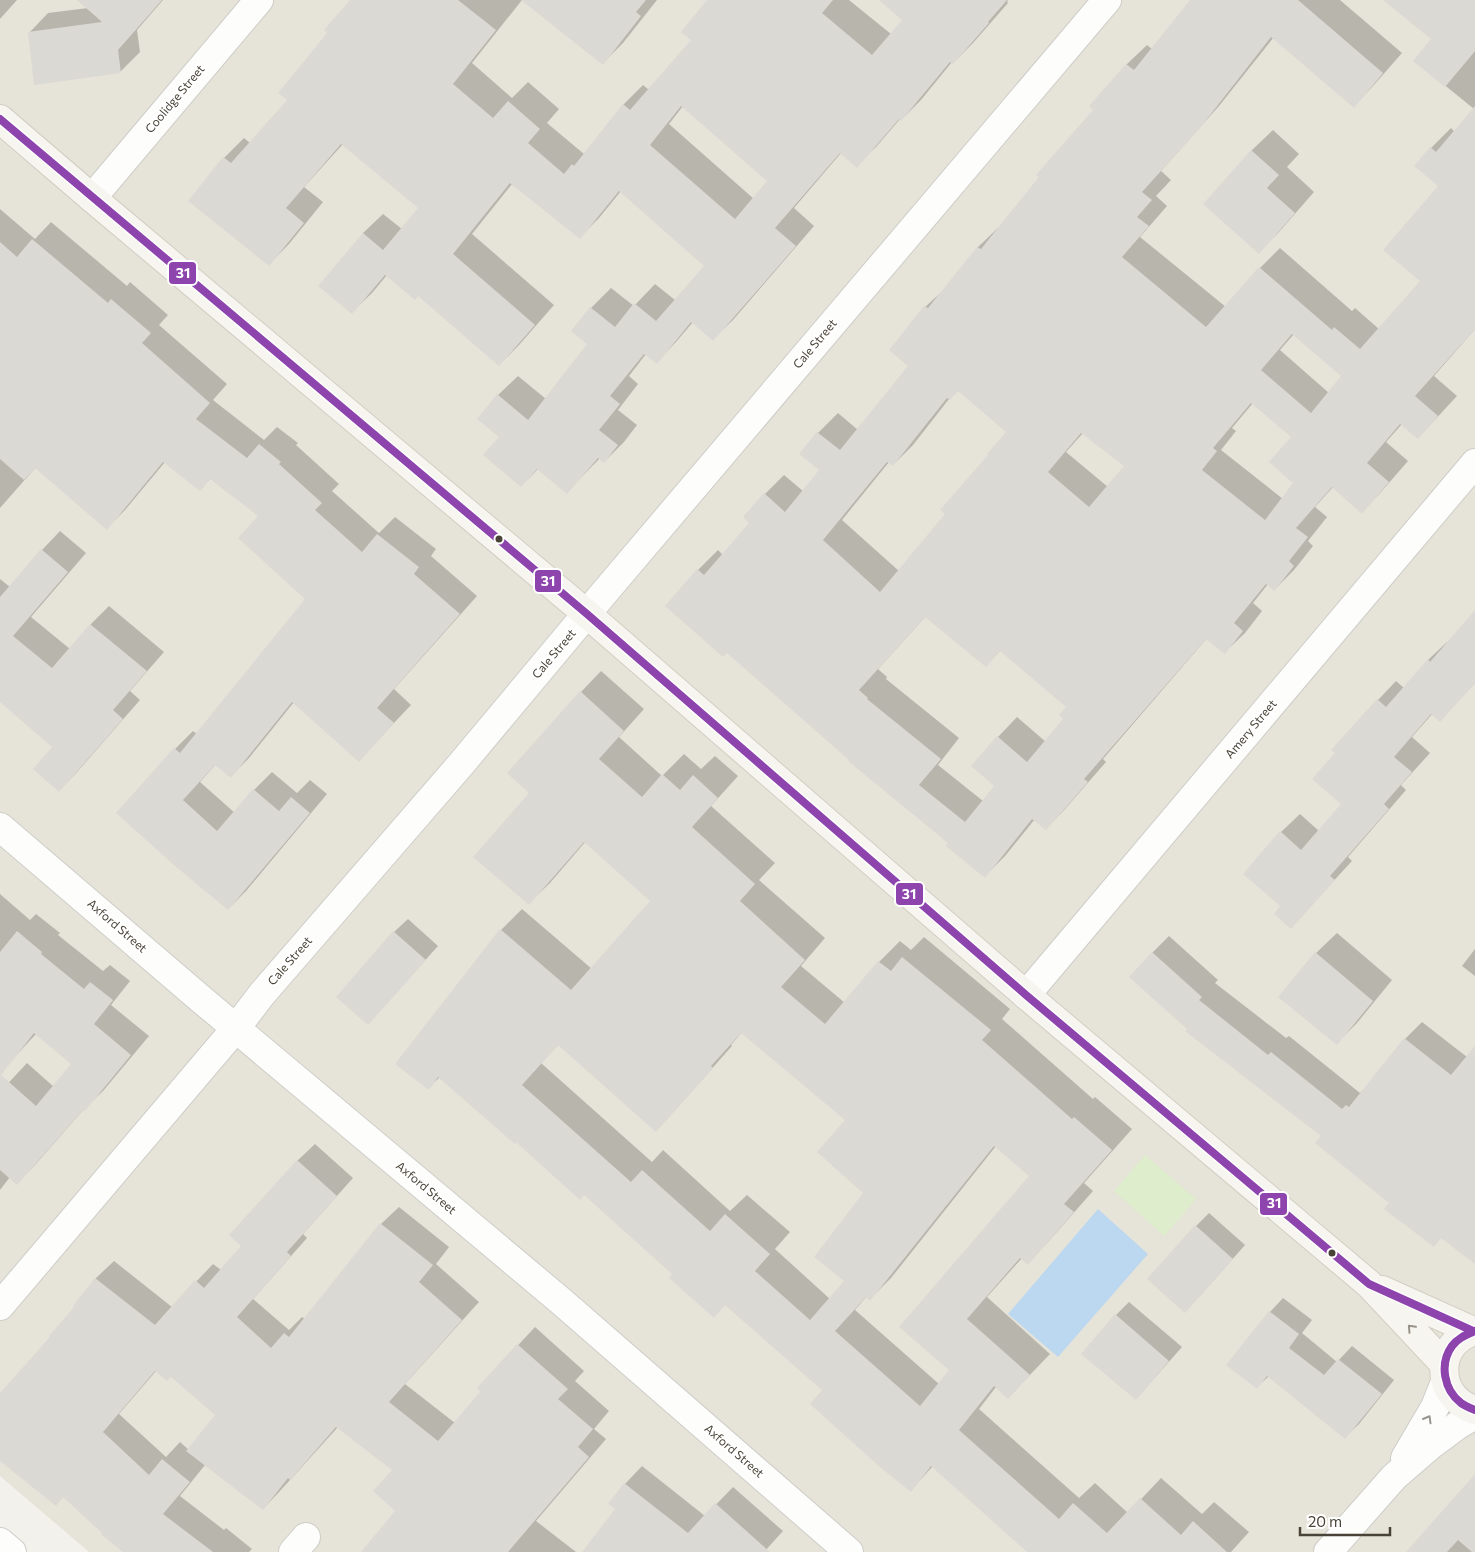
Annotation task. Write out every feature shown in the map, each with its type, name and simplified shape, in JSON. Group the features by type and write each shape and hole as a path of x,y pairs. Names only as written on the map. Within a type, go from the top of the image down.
{"street":[{"name":"Coolidge Street","path":"92,198 259,0"},
{"name":"Cale Street","path":"0,1306 236,1028 262,994 462,763 1107,0"},
{"path":"0,119 587,614 1026,995 1369,1284 1445,1373 1456,1399 1463,1405 1475,1410"},
{"name":"Amery Street","path":"1026,995 1475,463"},
{"name":"Axford Street","path":"0,827 562,1302 849,1552"},
{"path":"1369,1284 1474,1331"},
{"path":"1394,1477 1435,1407 1445,1373 1447,1354 1460,1337 1474,1331"},
{"path":"1328,1552 1394,1477 1439,1439 1475,1415"},
{"path":"0,1542 12,1552"}],"shaded area":[{"path":"0,0 1475,0 1475,1552 89,1552 0,1476"}],"green space":[{"path":"1145,1155 1196,1199 1164,1236 1114,1191"}],"water":[{"path":"1098,1209 1148,1254 1058,1357 1008,1314"}],"building":[{"path":"77,0 162,0 118,50 121,73 34,85 28,32 102,22"},
{"path":"350,0 458,0 496,30 453,84 493,118 508,101 540,129 528,143 564,174 572,164 574,166 623,104 630,110 691,40 681,32 707,0 833,0 822,13 872,55 902,20 879,0 1007,0 953,64 950,62 901,121 899,119 857,168 840,153 775,228 796,246 713,341 691,322 657,364 644,354 610,396 620,404 599,430 618,445 604,463 598,458 567,494 537,469 521,487 483,455 499,437 477,419 497,394 528,420 587,344 571,331 590,307 615,327 634,303 656,321 704,266 619,191 580,239 510,183 453,254 535,325 499,366 418,296 415,300 385,275 352,314 318,286 363,233 383,250 418,208 341,144 286,208 304,223 269,266 188,201 223,157 231,163 287,100 278,93 327,33 324,30","holes":["681,106 767,181 735,219 650,145"]},
{"path":"521,0 646,0 636,12 641,16 603,65"},
{"path":"1190,0 1298,0 1383,73 1354,108 1271,37 1200,128 1142,192 1152,200 1137,217 1149,226 1122,257 1206,327 1259,267 1332,330 1334,327 1360,349 1420,281 1383,250 1438,186 1414,166 1430,147 1436,152 1475,106 1475,329 1415,396 1438,416 1418,439 1400,424 1367,463 1389,482 1362,514 1332,487 1296,528 1308,537 1289,561 1294,566 1274,591 1266,584 1234,623 1243,631 1225,654 1206,639 1084,779 1088,782 1046,830 1032,819 985,878 946,846 948,843 848,761 727,653 723,657 665,606 697,569 704,575 749,523 743,517 764,493 785,512 819,470 799,454 817,432 840,450 908,366 889,350 924,306 928,308 977,247 981,249 1039,177 1036,175 1093,110 1089,106 1126,64 1134,70","holes":["1292,334 1341,376 1311,413 1261,370","958,391 1006,432 940,510 945,514 880,592 823,540 887,462 893,466 947,398 950,400","1251,403 1291,437 1269,462 1293,483 1265,520 1202,470 1217,451 1213,448","1081,433 1124,466 1089,507 1048,472","925,617 986,667 1000,651 1066,707 1059,715 1063,719 1027,762 997,736 971,766 994,786 965,822 919,785 941,759 859,690"]},
{"path":"1383,0 1475,0 1475,51 1445,87 1413,61 1431,39"},
{"path":"1251,150 1279,175 1267,188 1295,213 1259,254 1203,204"},
{"path":"32,239 108,303 111,299 151,333 142,343 210,403 196,419 247,458 259,444 281,462 279,464 322,503 315,510 362,552 377,534 419,567 414,574 460,614 377,708 394,723 359,762 292,702 231,778 215,765 183,800 217,831 253,789 279,811 291,797 310,813 228,910 116,813 174,748 180,753 305,599 238,538 258,516 210,479 200,491 163,462 107,530 35,468 24,480 0,459 0,242 17,257"},
{"path":"41,549 68,572 13,636 52,668 90,624 147,671 113,710 123,719 59,792 33,769 52,747 0,702 0,597"},
{"path":"1475,610 1475,683 1440,722 1431,714 1394,757 1412,772 1384,804 1389,809 1330,876 1335,880 1291,929 1274,914 1280,906 1243,874 1280,831 1301,850 1341,804 1312,779 1335,753 1331,750 1377,699 1386,707 1428,659 1430,662"},
{"path":"580,691 624,731 599,759 642,797 662,774 680,790 693,775 718,798 692,827 755,884 740,901 805,960 781,987 825,1024 878,961 891,971 902,957 991,1030 982,1040 1072,1119 1074,1117 1112,1150 1064,1204 1074,1212 1028,1265 1020,1258 967,1319 1030,1375 1008,1399 994,1386 959,1430 1059,1519 1073,1503 1107,1533 1140,1498 1181,1535 1193,1521 1227,1552 1027,1552 931,1466 911,1492 881,1468 810,1404 822,1390 725,1305 714,1318 669,1278 672,1274 584,1195 580,1200 516,1142 515,1144 438,1077 429,1090 395,1064 500,929 571,990 650,901 584,842 529,905 473,857 529,793 507,773","holes":["741,1033 845,1120 817,1152 863,1193 814,1257 844,1281 810,1320 755,1271 770,1254 725,1214 710,1231 642,1170 631,1182 522,1085 558,1045 656,1132 713,1068 711,1066","994,1146 1029,1176 899,1327 949,1370 920,1406 835,1331 866,1297 870,1301"]},
{"path":"17,931 42,952 41,954 84,989 90,982 113,1000 94,1024 131,1055 85,1111 83,1110 17,1185 0,1170 0,952","holes":["34,1033 71,1064 36,1106 1,1075"]},
{"path":"393,931 426,960 368,1025 336,997"},
{"path":"1152,952 1202,997 1199,1000 1268,1055 1271,1052 1342,1109 1346,1105 1349,1107 1404,1038 1451,1075 1475,1046 1475,1264 1441,1238 1434,1247 1384,1209 1389,1203 1315,1143 1321,1136 1185,1031 1187,1029 1129,977"},
{"path":"1315,952 1373,1001 1337,1045 1278,997"},
{"path":"297,1160 337,1196 287,1252 291,1256 237,1317 271,1348 284,1333 289,1337 380,1223 433,1265 419,1282 462,1320 389,1402 438,1441 480,1392 477,1388 517,1344 568,1389 558,1399 593,1429 578,1447 589,1457 508,1552 361,1552 395,1511 373,1491 392,1470 336,1427 290,1480 288,1478 263,1510 186,1451 215,1415 171,1377 167,1381 155,1371 103,1432 149,1475 162,1459 190,1482 163,1514 213,1552 123,1552 101,1534 63,1497 56,1506 0,1461 0,1393 50,1337 95,1278 155,1325 195,1280 204,1288 241,1246 229,1235"},
{"path":"1195,1225 1233,1259 1185,1313 1147,1279"},
{"path":"1269,1311 1299,1334 1289,1348 1324,1375 1338,1359 1382,1394 1345,1439 1267,1376 1257,1389 1226,1365"},
{"path":"1115,1314 1169,1361 1136,1400 1081,1354"},
{"path":"1475,1474 1475,1552 1472,1552 1458,1540 1447,1552 1406,1552"},
{"path":"624,1483 688,1533 715,1503 770,1552 582,1552 615,1509 608,1504"}],"transit line":[{"name":"31","path":"0,119 587,614 1026,995 1369,1284 1473,1331"},
{"name":"31","path":"1475,1331 1454,1343 1448,1353 1445,1369 1447,1384 1455,1398 1475,1410"}]}
